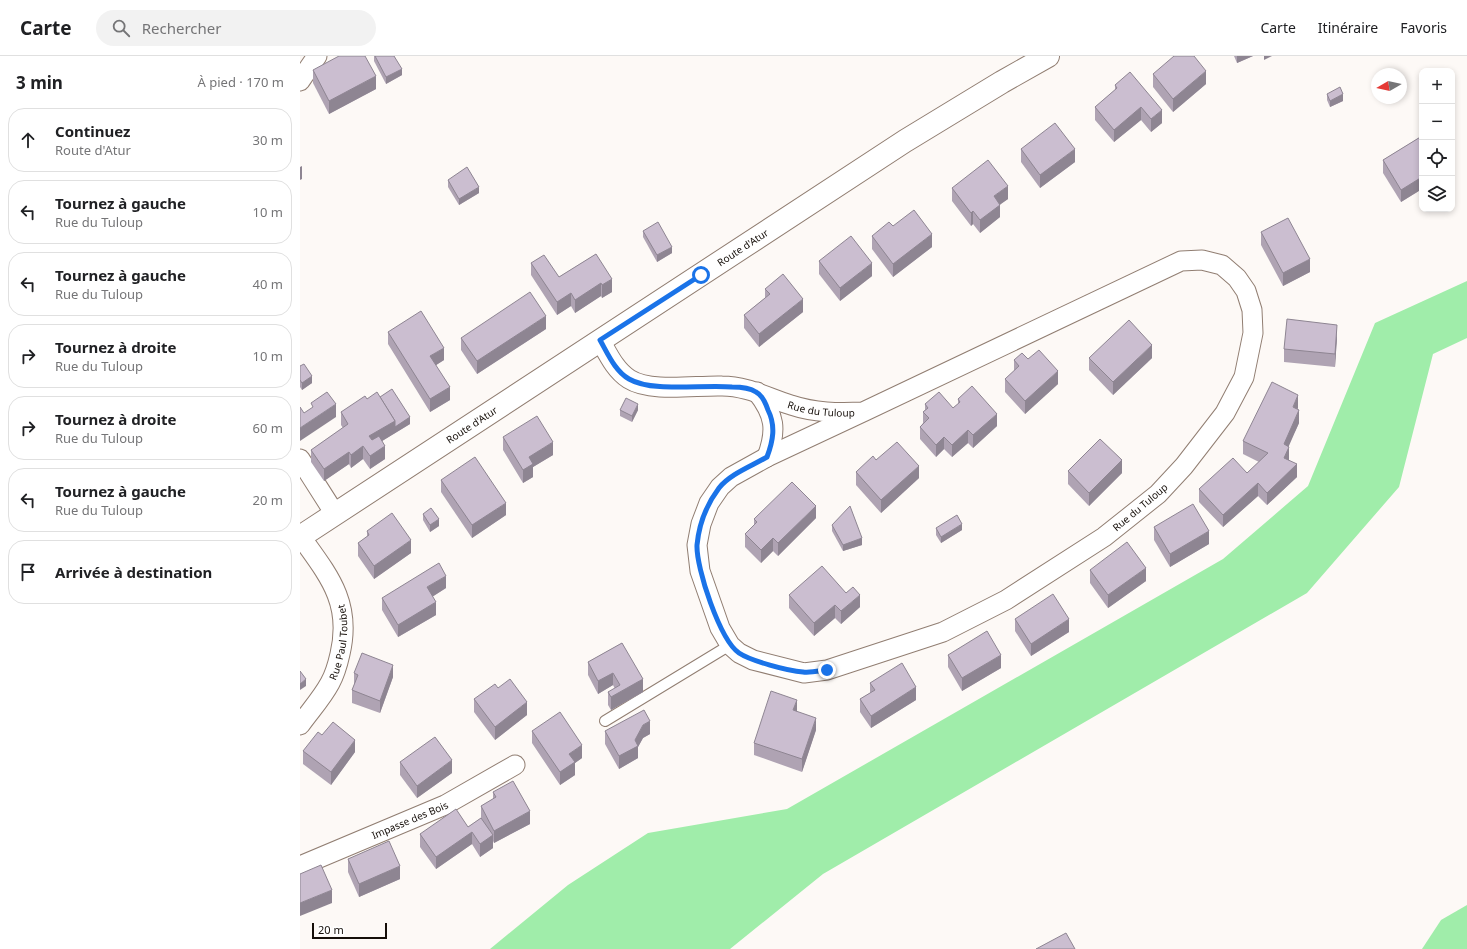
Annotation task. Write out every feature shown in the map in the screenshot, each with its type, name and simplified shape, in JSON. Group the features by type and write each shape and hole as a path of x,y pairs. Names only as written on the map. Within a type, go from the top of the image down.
{"main road":[{"name":"Route d'Atur","path":"301,537 905,141 1048,56"}],"street":[{"path":"300,82 317,56"},
{"name":"Rue du Tuloup","path":"1202,260 1222,265 1238,278 1246,291 1252,310 1253,333 1244,377 1225,413 1184,466 1158,494 1104,537 1006,600 943,632 827,670 804,673 753,660 739,653 730,645 720,628 700,571 697,546 701,524 709,503 720,487 731,477 767,457 863,412 1181,261 1202,260"},
{"name":"Rue du Tuloup","path":"600,340 617,369 629,379 642,384 676,387 741,387 792,406 815,412 863,412"},
{"path":"757,392 772,416 774,430 772,443 767,457"},
{"path":"300,459 335,514"},
{"name":"Rue Paul Toubet","path":"301,537 324,569 335,588 341,606 344,623 342,646 337,665 330,682 304,717"},
{"name":"Impasse des Bois","path":"300,866 445,805 515,765"}],"lane":[{"path":"605,721 730,645"}],"green space":[{"path":"1467,281 1467,338 1433,354 1399,487 1307,593 823,874 730,949 490,949 568,885 648,833 787,809 1223,559 1308,486 1375,323"},
{"path":"1467,905 1467,949 1422,949 1441,920"}],"building":[{"path":"339,56 365,56 376,76 329,101 313,70"},
{"path":"375,56 394,56 402,69 386,77"},
{"path":"1174,56 1194,56 1206,71 1173,99 1153,74"},
{"path":"1130,72 1162,110 1151,119 1141,107 1114,130 1095,107 1117,88 1115,85"},
{"path":"1340,87 1343,94 1330,101 1327,94"},
{"path":"1055,123 1075,149 1040,175 1021,149"},
{"path":"1419,138 1419,179 1401,190 1383,160"},
{"path":"988,160 1008,186 994,196 1000,205 980,220 973,211 971,213 952,188"},
{"path":"467,167 479,187 459,199 448,180"},
{"path":"914,210 932,234 893,264 872,236 889,222 893,226"},
{"path":"1288,218 1310,259 1283,273 1261,232"},
{"path":"658,222 672,247 657,255 643,231"},
{"path":"851,236 872,263 840,288 819,261"},
{"path":"596,254 612,279 602,285 601,283 575,300 571,293 557,302 531,263 544,255 559,277"},
{"path":"783,274 803,299 759,334 744,315 770,294 765,289"},
{"path":"530,292 546,316 477,361 461,338"},
{"path":"421,311 444,348 430,356 450,387 430,399 388,332"},
{"path":"1287,319 1337,325 1335,354 1284,349"},
{"path":"1129,320 1152,345 1113,382 1089,358"},
{"path":"1039,350 1058,371 1025,401 1005,379 1019,366 1014,360 1022,353 1028,359"},
{"path":"304,364 312,376 302,383 300,380 300,366"},
{"path":"1272,382 1298,395 1293,407 1299,410 1284,444 1289,447 1284,458 1297,464 1267,493 1258,483 1223,515 1199,489 1233,458 1247,473 1268,453 1243,441"},
{"path":"972,386 997,414 973,435 968,430 952,445 944,437 936,445 920,427 929,418 923,412 928,408 925,404 939,392 953,408 960,402 958,399"},
{"path":"392,389 410,417 395,427 395,421 380,397"},
{"path":"327,392 336,404 300,428 300,407 304,413 313,407 311,403"},
{"path":"377,392 395,421 369,436 372,440 379,436 385,446 370,456 363,446 351,455 349,452 324,469 311,450 348,424 341,412 365,396 367,399"},
{"path":"626,398 638,404 632,416 620,410"},
{"path":"537,416 553,442 529,457 533,464 523,470 503,437"},
{"path":"1100,439 1122,460 1089,493 1068,471"},
{"path":"897,442 919,466 881,500 856,472 873,456 876,460"},
{"path":"475,457 506,503 472,525 441,480"},
{"path":"792,482 816,506 778,543 773,538 761,550 745,534 757,522 754,519"},
{"path":"1193,504 1209,531 1170,554 1154,527"},
{"path":"850,506 862,538 843,545 832,525"},
{"path":"431,508 439,519 430,525 423,514"},
{"path":"392,513 411,540 374,566 358,543 369,535 367,531"},
{"path":"957,515 962,524 941,537 936,528"},
{"path":"1127,542 1146,568 1108,595 1090,570"},
{"path":"439,563 446,576 427,587 436,602 398,625 382,598"},
{"path":"822,566 846,593 853,587 860,595 841,611 835,605 814,623 789,595"},
{"path":"1053,594 1069,619 1031,644 1015,619"},
{"path":"987,631 1001,655 962,678 948,655"},
{"path":"622,643 643,679 611,697 608,692 620,685 613,673 598,681 588,662"},
{"path":"362,653 393,665 380,701 352,690 358,675 354,673"},
{"path":"902,663 916,687 871,716 860,699 875,690 870,683"},
{"path":"300,671 306,679 300,684"},
{"path":"510,679 527,702 495,727 474,699 495,684 498,688"},
{"path":"771,691 797,700 793,710 816,718 802,759 754,743"},
{"path":"644,710 650,721 643,725 635,740 638,746 619,756 605,731"},
{"path":"560,712 582,745 569,754 575,762 560,772 532,731"},
{"path":"333,722 355,740 331,772 303,751 318,732 322,735"},
{"path":"435,737 452,760 417,786 400,762"},
{"path":"513,781 530,811 494,831 481,806 496,797 493,792"},
{"path":"456,809 468,827 481,818 493,835 480,844 472,832 436,857 420,834"},
{"path":"389,841 400,866 359,884 348,859"},
{"path":"321,865 332,890 300,903 300,874"},
{"path":"1066,933 1075,949 1036,949"}],"route":[{"path":"701,275 600,340 617,369 629,379 642,384 676,387 741,387 757,392 765,403 772,416 774,430 772,443 767,457 731,477 720,487 709,503 701,524 697,546 700,571 720,628 730,645 739,653 753,660 804,673 827,670"}]}
